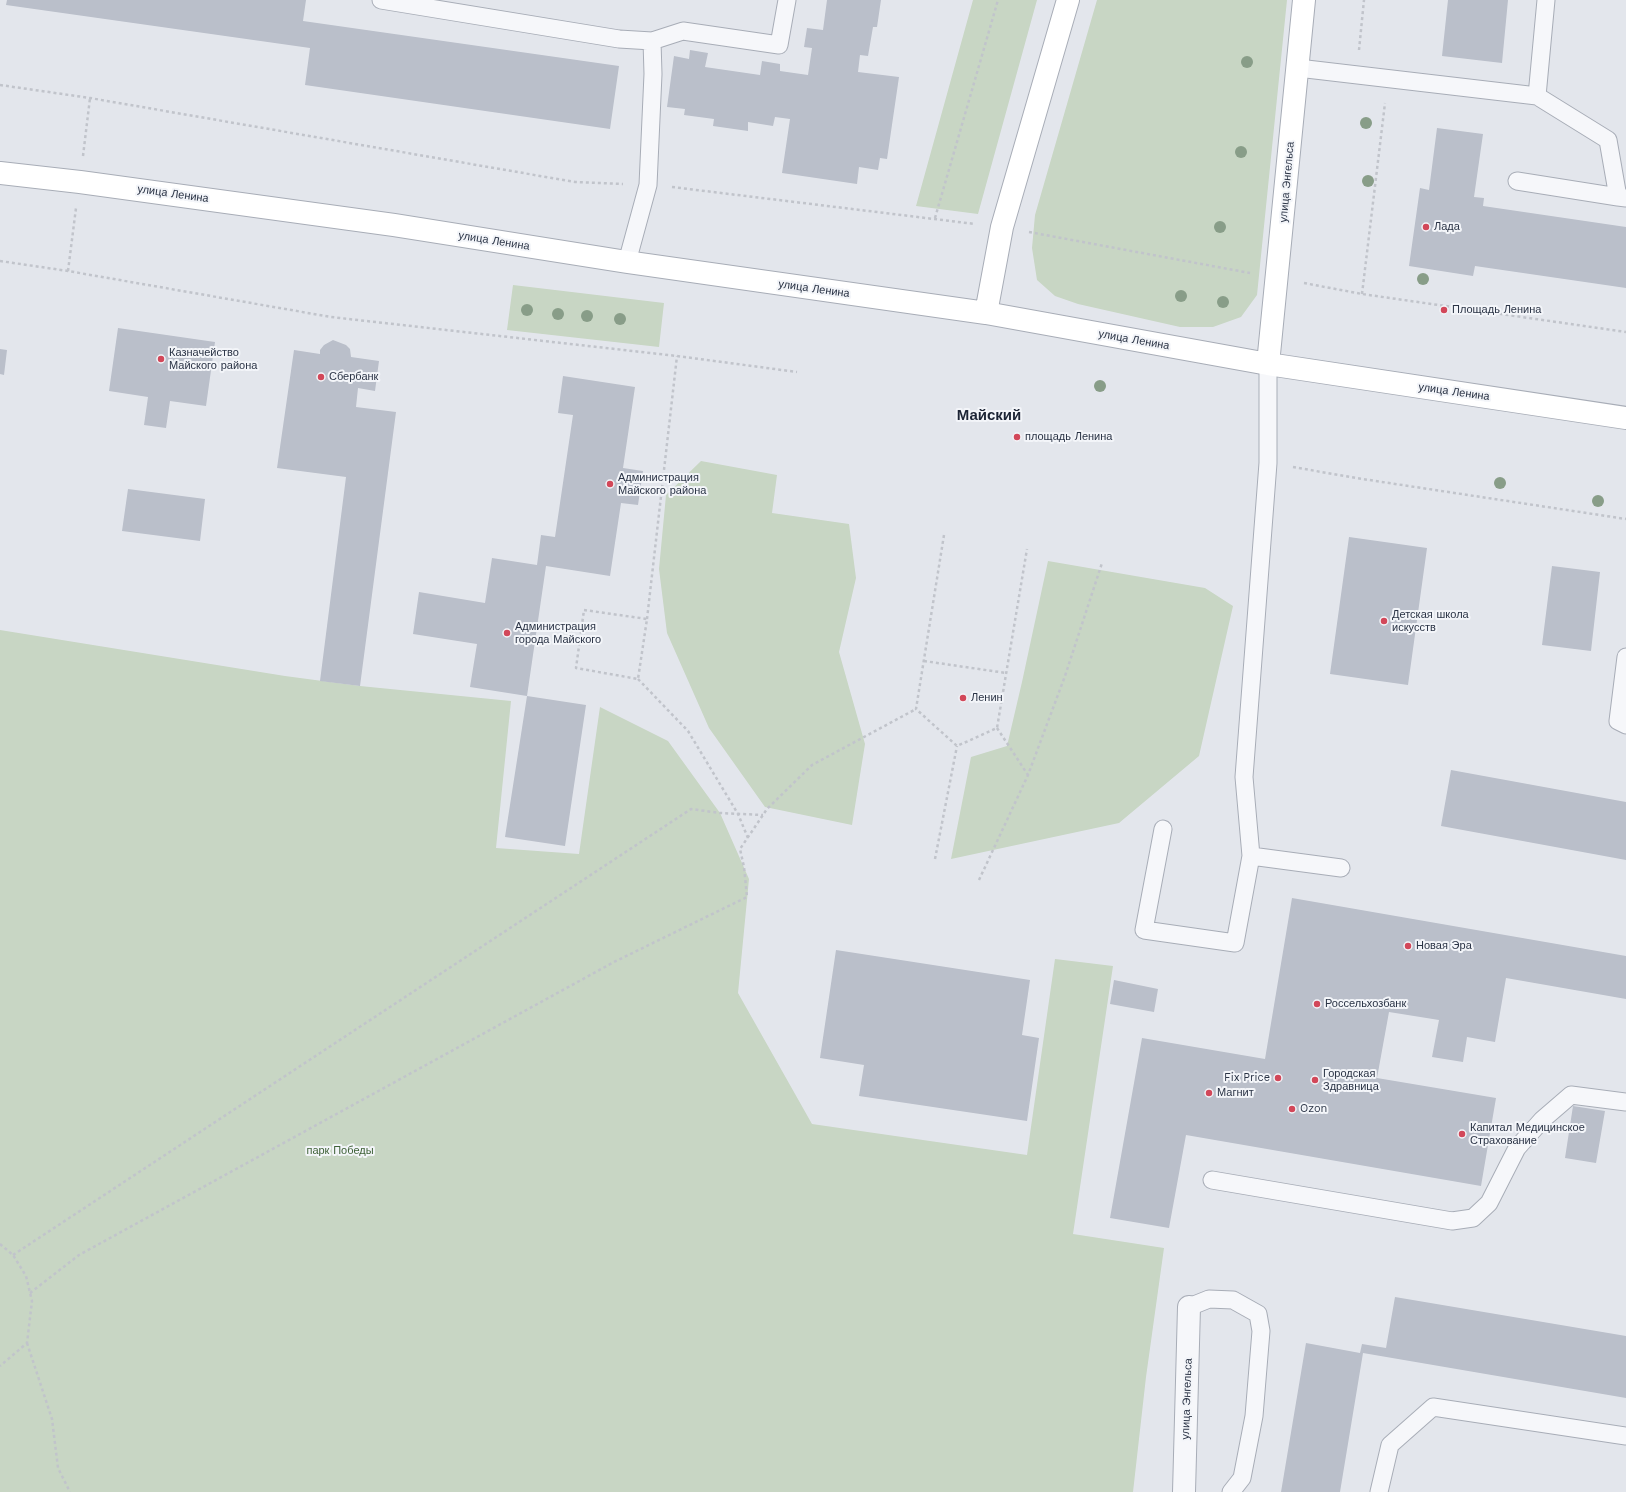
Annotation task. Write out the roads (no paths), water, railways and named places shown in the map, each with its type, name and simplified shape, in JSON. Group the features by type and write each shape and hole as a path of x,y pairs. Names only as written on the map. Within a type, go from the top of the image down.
{"street":[{"path":"986,313 1002,227 1068,0"},
{"name":"улица Энгельса","path":"1268,364 1278,278 1304,0"},
{"name":"улица Ленина","path":"0,173 80,182 394,225 626,262 986,313 1268,364 1626,418"},
{"name":"улица Энгельса","path":"1184,1492 1189,1307"}],"lane":[{"path":"381,0 619,39 652,41 683,31 779,45 787,0"},
{"path":"1536,96 1546,0"},
{"path":"626,262 648,185 652,41"},
{"path":"1298,68 1536,96 1608,140 1622,198 1517,181"},
{"path":"1164,829 1144,930 1235,943 1251,856 1244,777 1268,463 1268,364"},
{"path":"1626,657 1618,721 1626,725"},
{"path":"1251,856 1341,868"},
{"path":"1212,1180 1452,1221 1473,1218 1489,1203 1517,1148 1542,1120 1571,1095 1626,1102"},
{"path":"1189,1307 1209,1299 1233,1300 1258,1314 1261,1331 1254,1416 1242,1478 1231,1492"},
{"path":"1379,1492 1390,1445 1433,1407 1626,1436"}],"place":[{"name":"Лада","path":"1426,227"},
{"name":"Площадь Ленина","path":"1444,310"},
{"name":"Казначейство Майского района","path":"161,359"},
{"name":"Сбербанк","path":"321,377"},
{"name":"площадь Ленина","path":"1017,437"},
{"name":"Администрация Майского района","path":"610,484"},
{"name":"Детская школа искусств","path":"1384,621"},
{"name":"Администрация города Майского","path":"507,633"},
{"name":"Ленин","path":"963,698"},
{"name":"Новая Эра","path":"1408,946"},
{"name":"Россельхозбанк","path":"1317,1004"},
{"name":"Fix Price","path":"1278,1078"},
{"name":"Городская Здравница","path":"1315,1080"},
{"name":"Магнит","path":"1209,1093"},
{"name":"Ozon","path":"1292,1109"},
{"name":"Капитал Медицинское Страхование","path":"1462,1134"}],"district":[{"name":"Майский","path":"989,416"}],"park label":[{"name":"парк Победы","path":"340,1151"}]}
